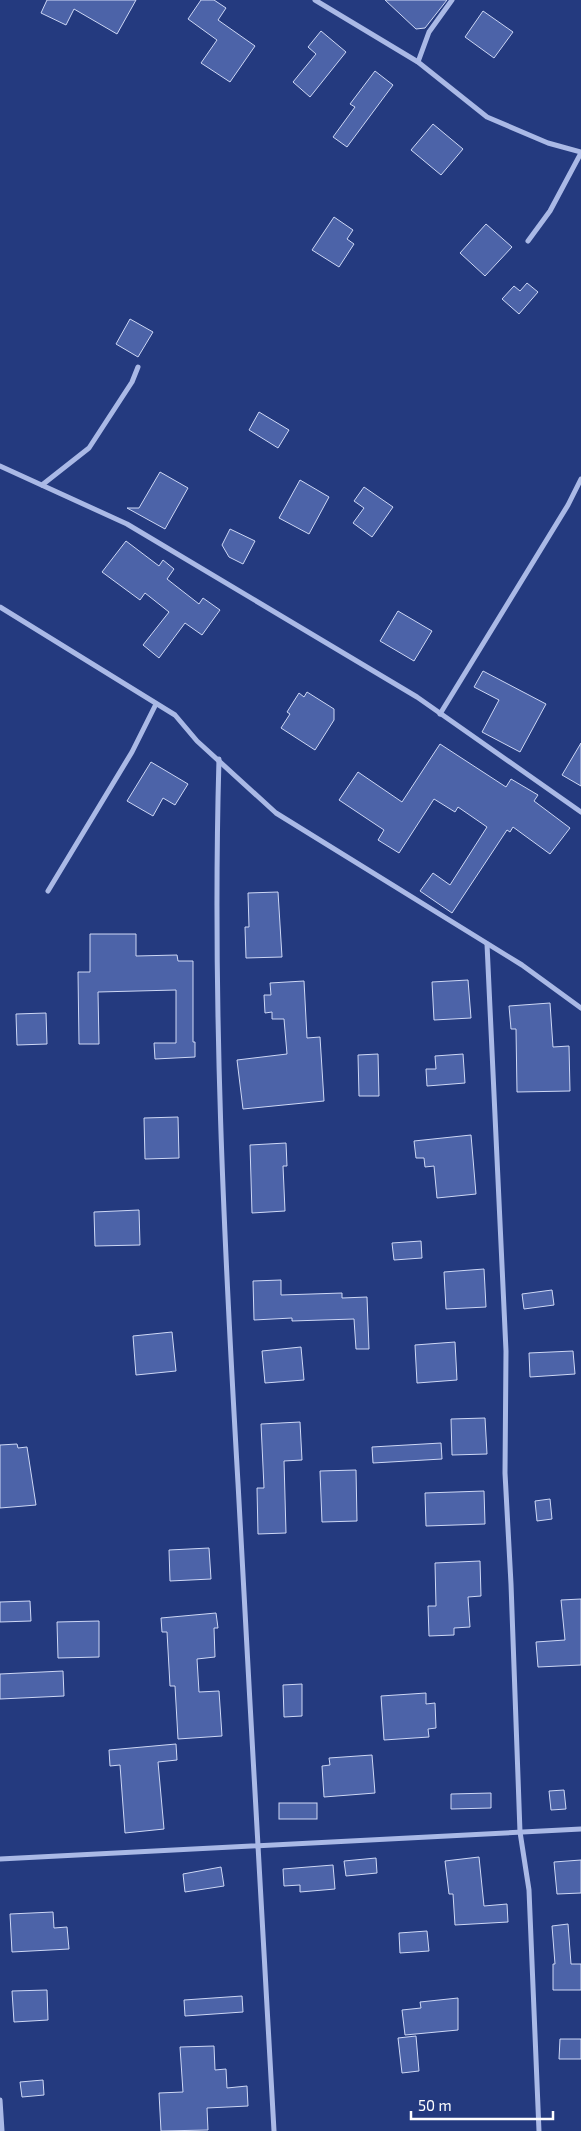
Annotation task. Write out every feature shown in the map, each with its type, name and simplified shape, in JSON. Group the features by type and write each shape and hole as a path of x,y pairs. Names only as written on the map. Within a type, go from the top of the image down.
{"street":[{"path":"315,0 418,62 487,117 548,144 581,152 550,212 528,241"},
{"path":"418,62 429,32 452,0"},
{"path":"42,485 88,448 132,382 138,367"},
{"path":"0,466 127,524 417,697 581,812"},
{"path":"440,714 568,505 581,479"},
{"path":"0,607 175,716 197,741 276,812 522,965 581,1008"},
{"path":"48,891 132,752 156,704"},
{"path":"219,759 216,868 220,1122 230,1348 274,2131"},
{"path":"487,944 505,1332 505,1472 512,1584 520,1832 529,1890 538,2131"},
{"path":"0,1859 581,1829"},
{"path":"0,2100 2,2131"}],"building":[{"path":"47,0 136,0 117,34 74,9 66,25 41,13"},
{"path":"201,0 214,0 226,8 218,20 255,46 230,82 201,63 217,40 188,19"},
{"path":"385,0 447,0 425,28 416,29"},
{"path":"483,11 513,32 494,58 465,37"},
{"path":"321,31 346,52 310,97 293,82 316,54 308,47"},
{"path":"375,71 393,85 347,147 333,137 355,107 350,104"},
{"path":"433,124 463,149 441,175 411,150"},
{"path":"334,217 353,230 347,239 354,244 339,267 312,250"},
{"path":"486,224 512,247 485,276 460,253"},
{"path":"527,283 538,292 519,314 502,299 514,286 520,291"},
{"path":"130,319 153,332 138,357 116,344"},
{"path":"259,412 289,430 278,448 249,430"},
{"path":"160,472 188,488 165,529 127,508 139,508"},
{"path":"300,480 329,497 309,534 279,518"},
{"path":"364,487 393,507 372,537 353,523 364,508 354,501"},
{"path":"230,529 255,541 243,564 229,557 222,545"},
{"path":"126,541 159,566 163,560 174,569 167,579 199,604 203,598 220,610 202,635 185,623 159,658 143,645 169,612 145,593 140,600 102,572"},
{"path":"398,611 432,631 414,661 380,641"},
{"path":"483,671 546,704 520,752 482,732 499,700 474,687"},
{"path":"307,692 334,709 334,720 315,750 281,728 290,714 287,712 299,693 304,697"},
{"path":"581,743 581,786 562,775"},
{"path":"440,744 506,787 511,779 538,795 534,801 570,828 550,854 513,827 510,832 507,830 452,913 420,891 433,873 450,885 487,827 458,807 455,812 434,799 399,853 378,840 384,830 339,800 358,772 402,802"},
{"path":"151,762 188,784 175,805 163,798 153,816 127,801"},
{"path":"278,892 282,957 246,958 245,927 249,927 248,893"},
{"path":"90,934 136,934 136,956 177,955 178,961 193,961 193,1042 195,1042 195,1057 155,1059 154,1043 176,1043 176,990 98,992 99,1044 79,1044 78,972 90,972"},
{"path":"468,980 471,1018 434,1020 432,982"},
{"path":"304,981 307,1038 320,1037 324,1101 243,1109 237,1060 287,1054 284,1019 272,1019 272,1012 265,1013 264,995 271,995 270,983"},
{"path":"550,1003 553,1047 569,1046 570,1091 517,1092 516,1029 511,1029 509,1006"},
{"path":"46,1013 47,1044 17,1045 16,1014"},
{"path":"378,1054 379,1096 359,1096 358,1055"},
{"path":"463,1054 465,1083 427,1086 426,1069 436,1069 435,1056"},
{"path":"178,1117 179,1158 145,1159 144,1118"},
{"path":"471,1135 476,1194 437,1198 434,1166 425,1167 424,1158 416,1158 414,1141"},
{"path":"286,1143 287,1166 283,1166 285,1211 252,1213 250,1145"},
{"path":"139,1210 140,1245 95,1246 94,1212"},
{"path":"421,1241 422,1258 394,1260 392,1243"},
{"path":"484,1269 486,1307 446,1309 444,1272"},
{"path":"281,1280 281,1295 342,1293 342,1298 367,1297 369,1349 356,1349 354,1319 292,1321 292,1318 254,1320 253,1281"},
{"path":"552,1290 554,1305 524,1309 522,1294"},
{"path":"172,1332 176,1371 136,1375 133,1336"},
{"path":"455,1342 457,1380 417,1383 415,1345"},
{"path":"301,1347 304,1380 265,1383 262,1351"},
{"path":"573,1351 575,1374 530,1377 529,1353"},
{"path":"485,1418 487,1454 452,1455 451,1419"},
{"path":"300,1422 302,1460 284,1461 286,1533 258,1534 257,1488 264,1488 261,1424"},
{"path":"441,1443 442,1459 373,1463 372,1447"},
{"path":"17,1444 18,1448 27,1447 36,1505 0,1508 0,1445"},
{"path":"356,1470 357,1521 322,1522 320,1471"},
{"path":"484,1491 485,1524 426,1526 425,1493"},
{"path":"550,1499 552,1519 537,1521 535,1501"},
{"path":"209,1548 211,1579 170,1581 169,1550"},
{"path":"480,1561 481,1596 468,1597 470,1627 454,1628 454,1635 429,1636 428,1606 436,1606 435,1563"},
{"path":"581,1599 581,1665 538,1667 536,1642 565,1640 561,1600"},
{"path":"30,1601 31,1621 0,1622 0,1602"},
{"path":"216,1613 218,1628 214,1628 215,1657 197,1659 199,1692 219,1691 222,1736 178,1739 175,1686 170,1686 167,1632 162,1632 161,1618"},
{"path":"99,1621 99,1657 58,1658 57,1622"},
{"path":"63,1671 64,1696 0,1699 0,1674"},
{"path":"302,1684 302,1716 284,1717 283,1685"},
{"path":"426,1693 426,1704 435,1703 436,1728 428,1729 429,1737 384,1740 381,1696"},
{"path":"176,1744 177,1760 158,1762 164,1829 125,1833 120,1765 110,1766 109,1750"},
{"path":"372,1755 375,1793 324,1797 322,1766 330,1765 329,1758"},
{"path":"564,1790 566,1809 551,1810 549,1791"},
{"path":"491,1793 491,1808 451,1809 451,1794"},
{"path":"279,1803 317,1803 317,1819 279,1819"},
{"path":"479,1857 484,1906 507,1904 508,1922 455,1925 453,1894 449,1894 445,1861"},
{"path":"376,1858 377,1873 346,1876 344,1861"},
{"path":"581,1860 581,1893 557,1894 554,1862"},
{"path":"333,1865 335,1889 300,1892 300,1885 284,1886 283,1869"},
{"path":"221,1867 224,1886 185,1892 183,1874"},
{"path":"53,1912 54,1928 67,1927 69,1949 12,1952 10,1914"},
{"path":"568,1924 571,1964 581,1964 581,1990 553,1990 553,1964 555,1964 552,1926"},
{"path":"427,1931 429,1951 400,1953 399,1933"},
{"path":"47,1990 48,2020 14,2022 12,1991"},
{"path":"242,1996 243,2012 185,2016 184,2000"},
{"path":"458,1998 458,2030 405,2035 402,2010 421,2008 420,2002"},
{"path":"416,2036 419,2071 402,2073 398,2038"},
{"path":"560,2039 581,2039 581,2059 559,2059"},
{"path":"214,2046 215,2070 226,2069 227,2088 247,2086 248,2106 207,2108 208,2130 161,2131 159,2093 183,2092 180,2047"},
{"path":"43,2080 44,2095 22,2097 20,2082"}]}
